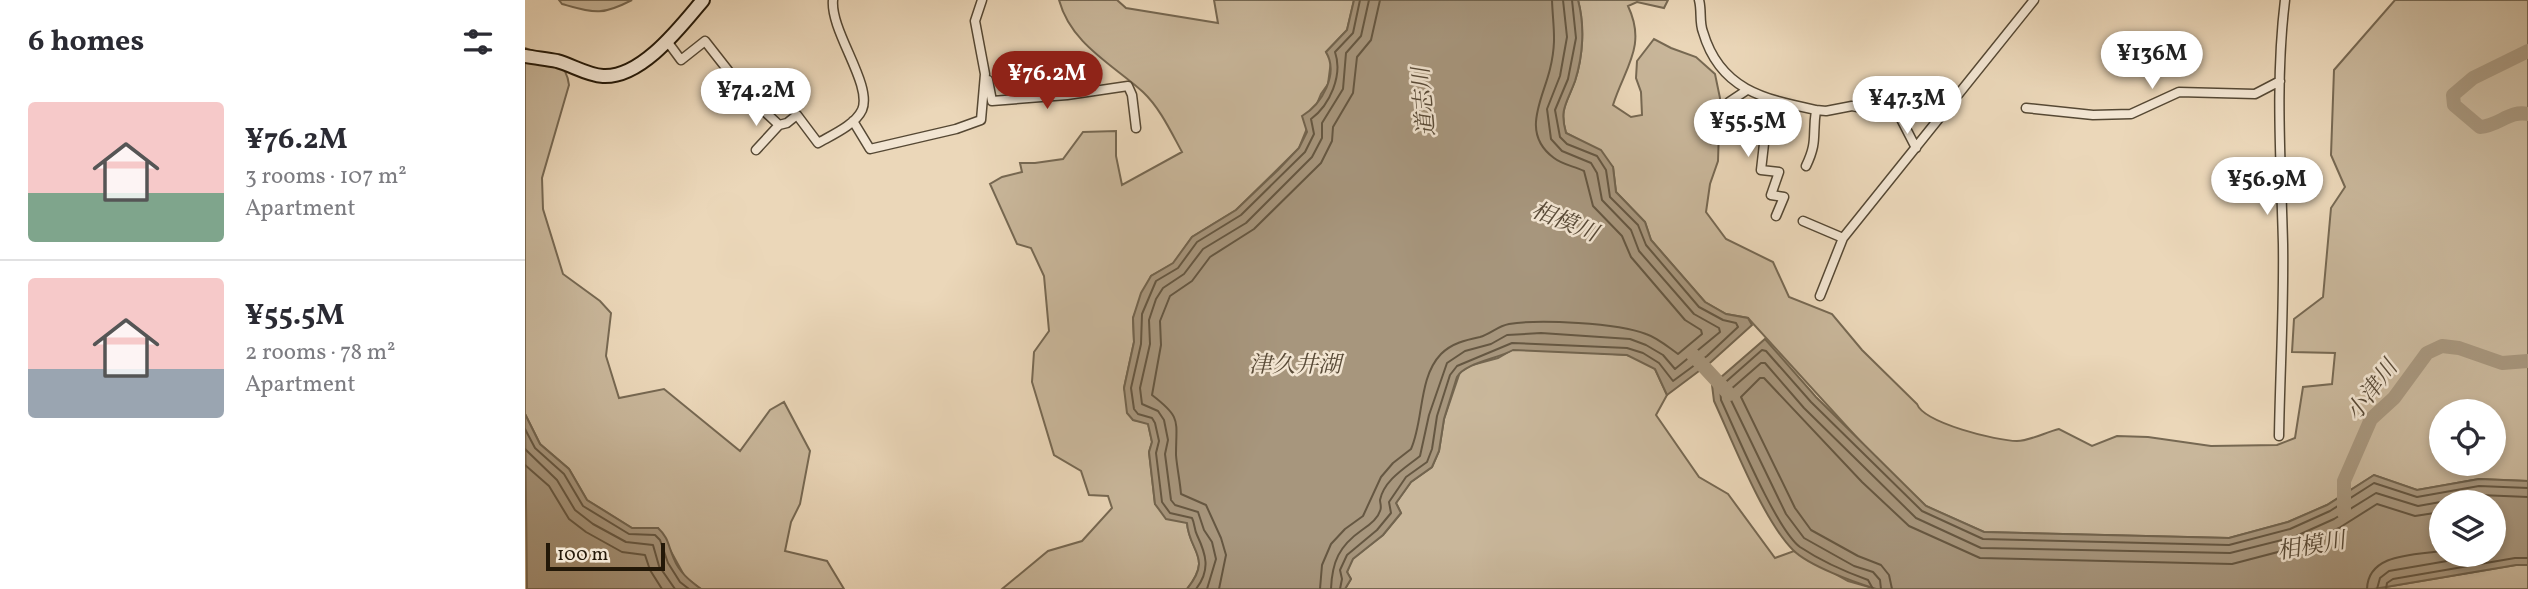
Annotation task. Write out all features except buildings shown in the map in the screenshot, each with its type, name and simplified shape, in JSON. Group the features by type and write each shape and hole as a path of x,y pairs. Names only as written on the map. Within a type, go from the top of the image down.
{"street":[{"path":"525,57 558,62 605,76 629,70 667,41 703,0"},
{"path":"756,150 779,125 787,123 797,115 818,143 853,121 863,109 863,93 832,14 833,0"},
{"path":"982,0 975,21 992,101 1067,95 1128,86 1132,95 1136,128"},
{"path":"1699,0 1703,32 1724,73 1747,90 1769,100 1826,111 1852,106 1870,110 1880,116 1947,108"},
{"path":"1820,296 1843,238 2034,0"},
{"path":"2279,436 2283,248 2280,36 2285,0"},
{"path":"667,41 681,60 705,41 748,96 779,125"},
{"path":"853,121 870,149 956,129 981,120 985,74"},
{"path":"2026,108 2113,116 2131,114 2179,92 2255,94 2280,81"},
{"path":"1729,102 1747,90"},
{"path":"1769,100 1761,170 1780,172 1772,195 1784,197 1776,216"},
{"path":"1805,166 1816,141 1813,129 1816,110"},
{"path":"1899,115 1916,148"},
{"path":"1803,221 1843,238"}],"shaded area":[{"path":"559,0 632,0 613,9 598,11 562,4"},
{"path":"1059,0 1117,0 1126,8 1218,23 1214,0 1354,0 1347,30 1326,52 1331,61 1328,84 1321,94 1299,148 1236,210 1192,237 1174,263 1151,276 1133,318 1134,342 1124,388 1133,420 1148,423 1152,442 1149,452 1155,504 1187,523 1197,554 1198,569 1187,589 1002,589 1048,551 1082,541 1112,508 1108,496 1089,495 1081,471 1054,455 1032,382 1034,352 1049,331 1044,276 1031,248 1017,244 990,184 1002,177 1022,172 1020,163 1063,159 1083,132 1116,131 1116,156 1122,185 1182,152 1155,105 1083,41 1073,29"},
{"path":"1578,0 1668,0 1664,8 1637,2 1628,6 1633,20 1635,45 1613,105 1631,117 1642,115 1641,92 1636,78 1637,61 1654,39 1696,57 1715,74 1720,98 1718,161 1710,184 1706,212 1726,239 1773,262 1789,297 1832,314 1862,350 1922,411 1933,418 1962,430 2017,441 2059,429 2092,446 2117,436 2148,437 2211,446 2277,445 2295,438 2303,387 2332,384 2335,353 2292,352 2294,319 2323,297 2331,208 2345,187 2331,155 2334,70 2395,0 2528,0 2528,481 2479,479 2417,490 2374,475 2327,505 2288,522 2229,538 1984,532 1926,506 1881,464 1748,318 1726,314 1705,302 1651,240 1645,222 1616,192 1613,167 1587,144 1566,133 1564,112 1580,61 1582,30"},
{"path":"525,48 560,64 567,76 569,85 542,178 543,209 563,274 600,301 611,313 606,356 619,398 664,389 740,451 770,410 784,402 810,451 800,504 791,522 785,551 827,561 844,589 701,589 685,577 658,528 632,528 587,500 569,469 540,444 525,414"},
{"path":"1541,349 1627,355 1640,359 1655,369 1667,395 1656,415 1699,477 1728,494 1775,558 1794,551 1848,581 1876,589 1345,589 1351,579 1347,572 1352,559 1383,535 1401,513 1396,503 1411,482 1432,467 1439,451 1444,419 1460,372 1512,350"},
{"path":"2528,565 2528,589 2374,589 2506,567"}],"water":[{"name":"津久井湖","path":"1354,0 1578,0 1582,20 1581,51 1575,81 1564,112 1566,133 1601,150 1613,167 1616,192 1645,222 1651,240 1705,302 1726,314 1748,318 1752,325 1711,362 1667,395 1655,369 1627,355 1513,350 1467,368 1457,377 1444,419 1439,451 1432,467 1411,482 1396,503 1401,513 1383,535 1353,559 1347,572 1351,579 1345,589 1187,589 1195,578 1199,562 1187,523 1166,519 1155,504 1149,452 1152,442 1148,424 1133,420 1127,413 1124,388 1134,342 1133,318 1141,293 1151,276 1173,263 1192,237 1236,210 1299,148 1307,132 1302,116 1316,104 1326,88 1331,70 1326,52 1347,30"},
{"path":"1765,339 1816,397 1926,506 1984,532 2229,538 2288,522 2327,505 2374,475 2417,490 2479,479 2528,481 2528,565 2506,567 2506,490 2429,490 2429,567 2504,567 2374,589 1876,589 1820,568 1793,550 1760,500 1714,401 1712,385"},
{"path":"525,414 540,444 569,469 587,500 632,528 658,528 679,568 701,589 527,589"}],"waterway":[{"name":"小津川","path":"2528,51 2473,78 2453,95 2454,105 2480,127 2515,114 2528,114"},
{"name":"小津川","path":"2344,513 2344,481 2371,419 2394,398 2427,353 2442,346 2459,348 2502,363 2528,361"},
{"name":"相模川","path":"1693,355 1729,394"}],"water label":[{"name":"道志川","path":"1423,102"}]}
